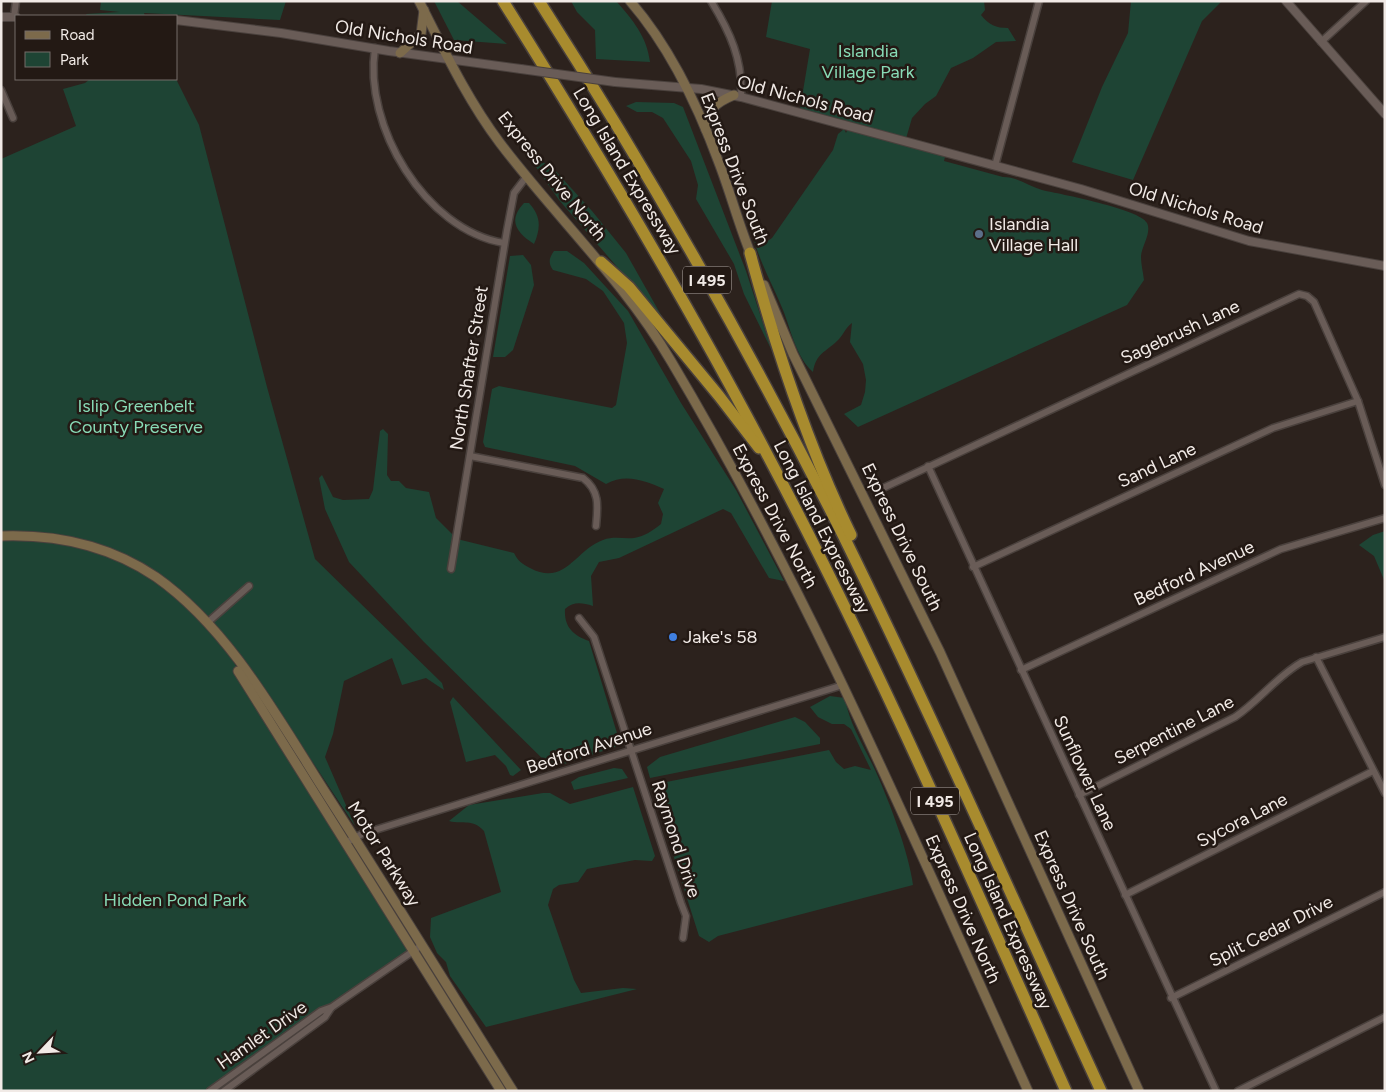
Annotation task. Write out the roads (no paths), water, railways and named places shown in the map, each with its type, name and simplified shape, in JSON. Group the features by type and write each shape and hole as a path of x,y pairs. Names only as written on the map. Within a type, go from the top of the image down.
{"highway":[{"name":"Long Island Expressway","path":"503,1 637,221 771,460 897,718 1066,1091"},
{"name":"Long Island Expressway","path":"540,1 687,246 769,394 859,568 943,744 1101,1091"},
{"path":"750,253 810,436 853,539 859,568"},
{"path":"601,262 629,287 719,396 750,439 771,460"}],"main road":[{"name":"Express Drive North","path":"419,1 448,59 476,108 527,176 601,262 656,336 683,380 770,539 843,685 1028,1091"},
{"name":"Express Drive South","path":"630,1 671,61 686,88 706,132 750,253 793,354 891,548 940,652 1139,1091"},
{"path":"400,53 421,34 424,10"},
{"path":"706,132 707,118 711,110 719,102 738,96"},
{"name":"Motor Parkway","path":"1,536 65,540 110,553 156,578 207,624 221,640 282,724 513,1091"},
{"name":"Motor Parkway","path":"221,640 500,1091"}],"street":[{"path":"15,15 16,1"},
{"path":"711,1 735,47 742,75 738,96"},
{"path":"995,166 1040,1"},
{"path":"1286,1 1385,114"},
{"path":"1321,42 1366,1"},
{"path":"1,17 15,17"},
{"name":"Old Nichols Road","path":"178,20 273,31 400,53 615,82 686,88 738,96 1096,193 1249,241 1385,266"},
{"path":"375,48 374,74 381,112 392,142 413,182 432,204 465,229 490,240 504,243"},
{"path":"1,90 14,118"},
{"name":"North Shafter Street","path":"451,569 504,243 514,193 527,176"},
{"name":"Sagebrush Lane","path":"881,489 1299,294 1307,296 1314,302 1358,402 1385,485"},
{"name":"Sand Lane","path":"973,567 1273,428 1358,402"},
{"path":"470,456 582,478 591,484 596,493 598,507 596,526"},
{"name":"Sunflower Lane","path":"928,466 1171,998 1216,1091"},
{"name":"Bedford Avenue","path":"1021,670 1281,549 1385,518"},
{"path":"207,624 248,586"},
{"name":"Raymond Drive","path":"580,618 594,637 686,916 683,938"},
{"name":"Serpentine Lane","path":"1079,795 1235,717 1292,668 1316,657 1385,637"},
{"path":"1316,657 1385,793"},
{"name":"Bedford Avenue","path":"345,843 354,838 843,685"},
{"name":"Sycora Lane","path":"1125,896 1374,771"},
{"name":"Split Cedar Drive","path":"1171,998 1385,892"},
{"name":"Hamlet Drive","path":"210,1091 313,1017 332,1007 422,945"},
{"name":"Hamlet Drive","path":"224,1091 325,1017 332,1007"},
{"path":"1238,1091 1385,1017"}],"place":[{"name":"Islandia Village Hall","path":"979,234"},
{"name":"Jake's 58","path":"673,637"}],"park label":[{"name":"Islandia Village Park","path":"868,61"},
{"name":"Islip Greenbelt County Preserve","path":"136,416"},
{"name":"Hidden Pond Park","path":"175,900"}]}
